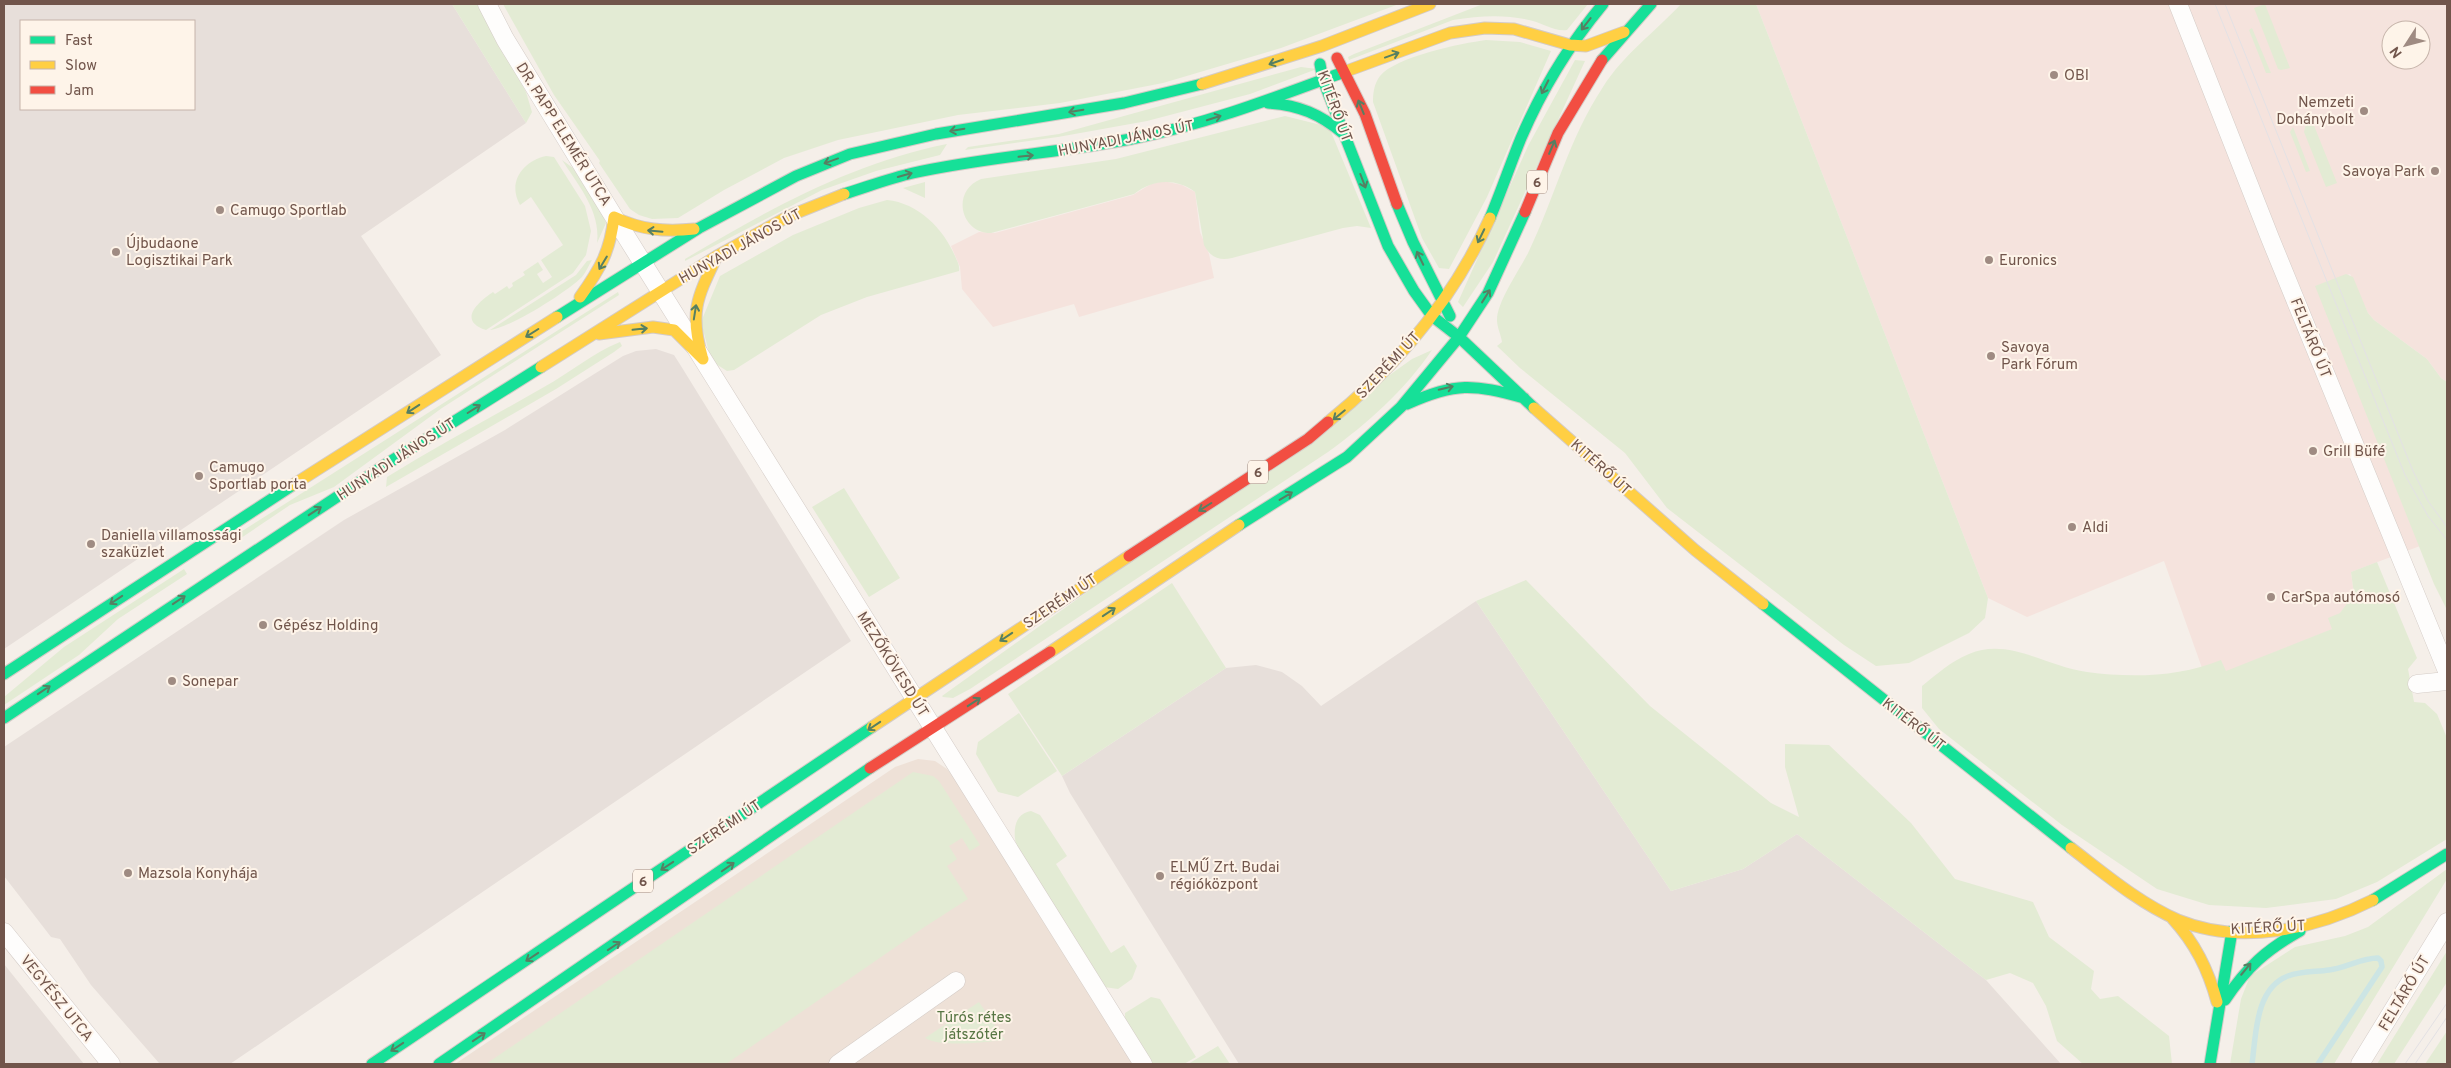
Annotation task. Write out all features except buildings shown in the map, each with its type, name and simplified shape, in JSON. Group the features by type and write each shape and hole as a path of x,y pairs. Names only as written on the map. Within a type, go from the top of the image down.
{"main road":[{"path":"4,674 200,544 573,307 699,228 796,176 850,154 936,134 1075,112 1171,93 1269,65 1430,4"},
{"name":"SZERÉMI ÚT","path":"372,1064 1069,594 1308,439 1375,382 1443,302 1489,219 1529,120 1570,45 1603,4"},
{"name":"HUNYADI JÁNOS ÚT","path":"4,718 215,565 717,256 789,216 843,194 911,172 968,162 1066,151 1132,139 1196,124 1261,103 1450,33 1485,28 1514,29 1570,45 1586,46 1624,32 1651,4"},
{"name":"6","path":"439,1064 688,895 886,757 970,705 1244,522 1346,457 1401,407 1459,337 1488,293 1504,262 1558,133 1602,59 1624,32"},
{"name":"KITÉRŐ ÚT","path":"1459,337 1418,255 1346,72 1333,54 1322,46 1320,61 1323,80 1388,246 1414,291 1432,316 1459,337 1496,374 1710,562 2117,884 2170,916 2200,927 2232,931 2262,931 2309,926 2337,917 2365,905 2447,854"},
{"path":"1261,103 1289,104 1310,109 1346,136"},
{"path":"573,307 607,258 612,244 614,217 634,227 660,232 699,228"},
{"path":"703,359 695,334 693,317 699,294 717,256"},
{"path":"591,334 660,327 674,330 703,359"},
{"path":"1401,407 1434,391 1459,385 1476,385 1524,398"},
{"path":"200,544 215,565"},
{"path":"2170,916 2191,937 2200,951 2208,968 2219,1010"},
{"path":"2219,1010 2252,962 2266,950 2309,926"},
{"path":"2210,1064 2232,931"}],"street":[{"name":"DR. PAPP ELEMÉR UTCA","path":"487,4 505,39 644,263"},
{"name":"FELTÁRÓ ÚT","path":"2178,4 2273,246 2447,671"},
{"name":"MEZŐKÖVESD ÚT","path":"644,263 1143,1064"},
{"path":"2421,605 2447,630"},
{"path":"2417,684 2447,681"},
{"name":"FELTÁRÓ ÚT","path":"2360,1064 2447,922"},
{"name":"VEGYÉSZ UTCA","path":"4,932 111,1064"},
{"path":"838,1064 956,980"}],"shaded area":[{"path":"4,4 452,4 526,123 361,236 441,355 4,649"},
{"name":"Savoya Park","path":"1756,4 2447,4 2447,382 2441,378 2427,359 2374,320 2368,313 2350,274 2316,286 2420,546 2351,572 2354,594 2340,614 2333,629 2226,672 2221,661 2202,668 2164,561 2027,617 1988,598"},
{"path":"1163,181 1182,185 1195,192 1200,232 1209,254 1214,278 1079,317 1074,304 993,327 962,289 960,267 951,246 979,232 995,233 1133,195 1151,184"},
{"path":"656,349 674,355 851,641 230,1064 159,1063 91,985 60,939 51,937 4,876 4,747 344,520 505,430 623,356 636,351"},
{"path":"1476,601 1671,891 1743,869 1797,834 1986,980 2061,1064 1239,1064 1070,793 1062,776 1226,668 1256,665 1282,672 1302,686 1321,706"},
{"path":"918,759 935,761 947,769 957,781 1133,1064 455,1064 895,767"},
{"path":"4,964 84,1064 4,1064"}],"green space":[{"path":"452,4 477,4 526,92 532,112 526,123"},
{"path":"503,4 1399,4 1281,48 1163,83 1060,103 958,115 838,140 784,158 724,190 678,218 652,219 639,215 630,209 599,163 600,161 554,95"},
{"path":"1483,4 1588,4 1567,30 1558,30 1533,21 1510,17 1491,16 1453,20 1349,60 1348,57 1354,54"},
{"path":"1681,4 1756,4 1988,598 1985,618 1969,633 1909,663 1876,666 1844,645 1667,508 1625,453 1520,368 1497,346 1502,342 1497,320 1501,304 1529,251 1591,106 1620,64"},
{"path":"2265,4 2290,68 2278,69 2254,8"},
{"path":"2252,28 2271,73 2266,73 2249,30"},
{"path":"1486,40 1520,42 1551,51 1487,197 1449,269 1439,268 1422,238 1373,102 1374,89 1380,76 1388,69 1400,63 1430,52"},
{"path":"1575,60 1585,61 1493,262 1463,307 1458,302 1528,146"},
{"path":"1301,67 1317,69 1250,94 1147,121 1058,137 965,150 968,147 1059,134"},
{"path":"1285,116 1329,127 1371,228 1357,226 1343,228 1223,259 1209,253 1204,245 1195,192 1180,184 1164,182 1149,185 1134,194 991,233 980,231 972,226 966,219 963,210 966,192 981,179 1116,159"},
{"path":"2311,118 2337,183 2326,187 2304,132 2307,120"},
{"path":"2293,127 2310,171 2306,172 2290,132"},
{"path":"947,144 940,155 876,171 822,190 685,261 685,259 747,223 811,190 878,163 912,152"},
{"path":"546,156 554,157 585,206 591,231 586,255 573,273 486,330 477,326 472,316 477,305 488,296 507,286 509,289 513,286 512,283 525,275 523,272 538,262 543,270 537,274 543,283 552,277 541,260 563,245 531,197 520,205 515,188 516,181 524,168 530,163"},
{"path":"562,160 573,168 606,223 597,243 597,231 592,209"},
{"path":"925,182 925,198 903,188"},
{"path":"887,200 909,206 928,219 944,236 950,246 958,263 959,271 867,297 821,315 734,370 727,371 716,364 710,356 701,322 720,276 793,235 859,208"},
{"path":"592,260 582,277 575,284 524,316 499,328 490,330 576,275 587,261"},
{"path":"2346,274 2353,277 2368,313 2374,320 2427,359 2441,378 2447,382 2447,610 2434,584 2315,286"},
{"path":"618,292 619,295 442,408 334,487 290,505 238,540 225,542"},
{"path":"620,342 622,346 614,352 556,389 386,487 387,477"},
{"path":"1432,350 1410,379 1384,406 1328,452 970,689 953,698 942,696 1412,359"},
{"path":"844,488 900,578 869,597 812,507"},
{"path":"2377,562 2417,658 2408,669 2414,702 2425,703 2437,714 2447,738 2447,839 2377,882 2336,899 2266,908 2209,905 2157,889 2062,825 1939,729 1922,708 1922,686 1956,660 1984,650 1999,649 2013,651 2072,669 2104,674 2155,675 2172,673 2205,666 2221,660 2226,671 2332,629 2328,618 2340,613 2354,594 2351,572"},
{"path":"184,569 187,574 118,619 79,655 4,705 4,697 64,647"},
{"path":"1526,580 1650,706 1771,803 1799,817 1785,767 1785,744 1829,745 1911,823 1955,879 2033,902 2049,937 2094,971 2091,989 2100,999 2118,996 2169,1036 2172,1064 2083,1064 2057,1041 2046,1006 2033,983 2010,973 1986,980 1797,834 1743,869 1671,891 1476,601"},
{"path":"1172,583 1226,668 1062,776 1008,694"},
{"path":"1019,713 1057,771 1018,797 998,792 976,754 978,742"},
{"path":"913,772 933,776 939,781 980,845 970,851 962,838 949,846 957,859 947,866 968,899 726,1064 486,1064"},
{"path":"1031,811 1040,815 1067,856 1056,864 1111,953 1124,945 1137,966 1132,979 1118,989 1104,987 1016,844 1015,829 1018,819"},
{"path":"2447,869 2447,879 2334,1064 2230,1064 2241,999 2250,976 2295,947 2345,936 2368,927"},
{"path":"2447,951 2447,982 2394,1064 2377,1064"},
{"path":"1151,997 1160,999 1196,1057 1184,1064 1151,1064 1125,1022 1125,1013"},
{"name":"Túrós rétes játszótér","path":"979,1002 1005,1040 953,1044 925,1038"},
{"path":"2447,1031 2447,1064 2425,1064"},
{"path":"1218,1046 1230,1064 1188,1064"}],"waterway":[{"path":"2252,1064 2259,1014 2269,991 2277,982 2293,974 2335,969 2378,958 2381,961 2382,967 2318,1064"}],"tram line":[{"path":"2215,4 2405,475 2428,516 2447,540"},
{"path":"2225,4 2413,471 2428,501 2447,527"},
{"path":"2405,1064 2447,1003"},
{"path":"2415,1064 2447,1017"}],"traffic: fast":[{"path":"1490,218 1521,138 1538,102 1568,51 1603,4"},
{"path":"1602,60 1651,4"},
{"path":"1320,64 1323,80 1388,246 1414,291 1432,316 1459,337 1534,408"},
{"path":"844,194 913,173 994,159 1104,144 1158,133 1239,110 1344,72"},
{"path":"557,317 699,228 796,176 850,154 936,134 1124,103 1202,84"},
{"path":"1268,103 1290,106 1309,112 1344,134"},
{"path":"1397,204 1413,242 1450,316"},
{"path":"1239,525 1347,457 1401,407 1459,337 1488,293 1525,212"},
{"path":"4,718 388,463 541,367"},
{"path":"1407,404 1439,392 1465,388 1491,390 1524,398"},
{"path":"4,674 293,485"},
{"path":"1763,604 2071,848"},
{"path":"372,1064 872,727"},
{"path":"439,1064 870,768"},
{"path":"2373,900 2447,854"},
{"path":"2210,1064 2232,931"},
{"path":"2225,1000 2241,978 2258,960 2277,945 2300,931"}],"traffic: slow":[{"path":"1202,84 1322,46 1430,4"},
{"path":"1344,72 1450,33 1485,28 1514,29 1570,45 1586,46 1624,32"},
{"path":"541,367 717,256 789,216 844,194"},
{"path":"580,297 603,260 610,240 614,217 634,225 653,229 694,229"},
{"path":"1328,422 1377,378 1421,329 1459,276 1490,218"},
{"path":"702,356 696,327 696,315 700,293 717,256"},
{"path":"293,485 557,317"},
{"path":"599,334 653,327 674,330 703,359"},
{"path":"1534,408 1695,550 1763,604"},
{"path":"1050,652 1239,525"},
{"path":"872,727 1129,556"},
{"path":"2071,848 2150,905 2178,920 2202,928 2227,932 2277,931 2327,919 2373,900"},
{"path":"2172,918 2200,957 2217,1002"}],"traffic: jam":[{"path":"1337,58 1365,114 1397,204"},
{"path":"1525,212 1558,133 1602,60"},
{"path":"1129,556 1308,439 1328,422"},
{"path":"870,768 1050,652"}],"place":[{"name":"OBI","path":"2054,75"},
{"name":"Nemzeti Dohánybolt","path":"2364,111"},
{"name":"Savoya Park","path":"2435,171"},
{"name":"Camugo Sportlab","path":"220,210"},
{"name":"Újbudaone Logisztikai Park","path":"116,252"},
{"name":"Euronics","path":"1989,260"},
{"name":"Savoya Park Fórum","path":"1991,356"},
{"name":"Grill Büfé","path":"2313,451"},
{"name":"Camugo Sportlab porta","path":"199,476"},
{"name":"Aldi","path":"2072,527"},
{"name":"Daniella villamossági szaküzlet","path":"91,544"},
{"name":"CarSpa autómosó","path":"2271,597"},
{"name":"Gépész Holding","path":"263,625"},
{"name":"Sonepar","path":"172,681"},
{"name":"Mazsola Konyhája","path":"128,873"},
{"name":"ELMŰ Zrt. Budai régióközpont","path":"1160,876"}]}
